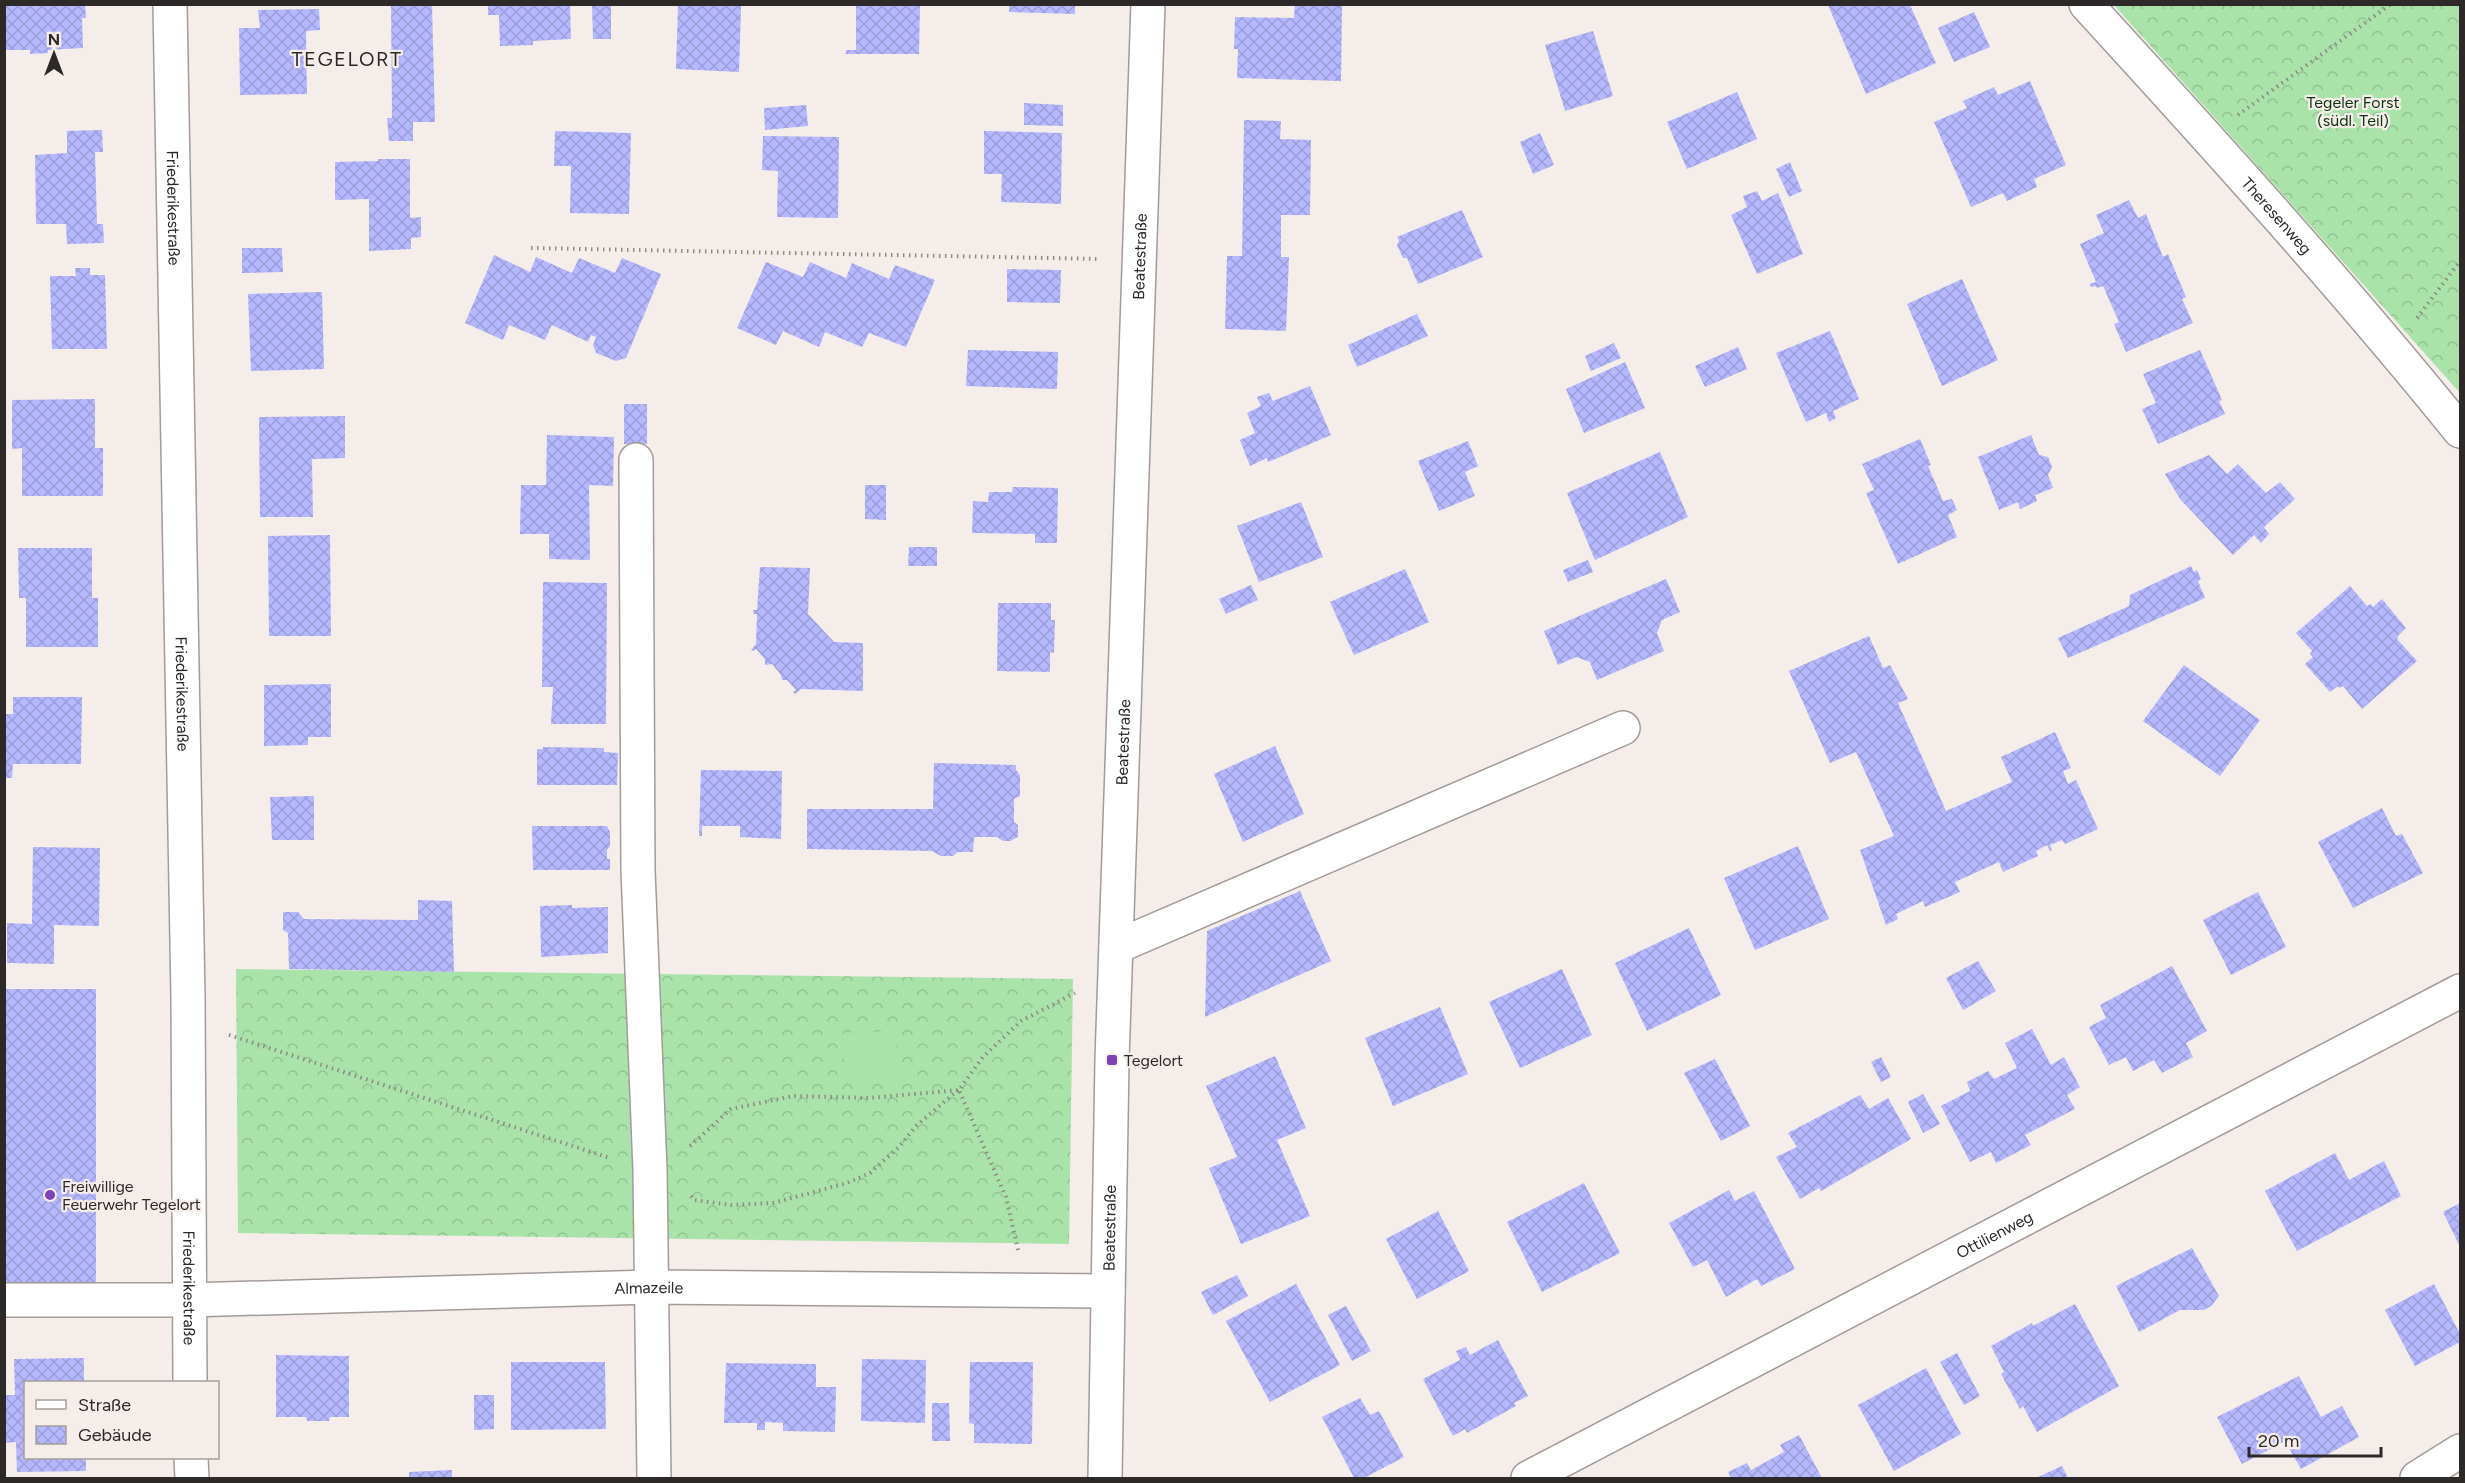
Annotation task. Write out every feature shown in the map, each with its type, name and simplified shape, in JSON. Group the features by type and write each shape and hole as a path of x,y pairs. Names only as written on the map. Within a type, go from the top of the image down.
{"street":[{"name":"Friederikestraße","path":"170,4 188,1022 190,1381"},
{"name":"Beatestraße","path":"1105,1479 1116,959 1148,4"},
{"name":"Theresenweg","path":"2086,4 2394,349 2460,431"},
{"path":"636,460 638,870 660,1171 652,1287 654,1479"},
{"path":"1116,959 1623,728"},
{"name":"Ottilienweg","path":"1528,1479 2460,991"},
{"name":"Almazeile","path":"4,1300 189,1300 652,1287 1108,1291"},
{"path":"2417,1479 2460,1451"},
{"path":"191,1459 192,1479"}],"path":[{"path":"2207,137 2391,4"},
{"path":"531,248 1140,260"},
{"path":"2394,349 2460,261"},
{"path":"188,1022 660,1171 694,1200 731,1205 773,1203 870,1173 899,1147 916,1126 959,1090 983,1057 1021,1021 1116,959"},
{"path":"660,1171 731,1109 793,1096 869,1098 959,1090"},
{"path":"959,1090 1006,1197 1026,1290"}],"green space":[{"name":"Tegeler Forst (südl. Teil)","path":"2114,5 2460,5 2460,393"},
{"path":"236,969 1073,979 1069,1244 238,1233"},
{"path":"896,1031 898,1082 845,1081 843,1033"}],"building":[{"path":"4,4 85,4 86,18 82,18 83,48 48,50 48,53 30,54 30,50 4,50"},
{"path":"391,4 432,4 435,122 413,122 413,141 389,141 387,118 392,118"},
{"path":"488,4 570,4 571,39 533,41 533,45 500,46 499,15 488,15"},
{"path":"592,4 611,4 611,39 593,39"},
{"path":"678,4 741,6 739,72 676,69"},
{"path":"856,4 920,4 919,54 846,54 846,50 856,50"},
{"path":"1009,4 1075,4 1075,14 1009,12"},
{"path":"1295,4 1342,4 1341,81 1237,78 1238,49 1234,49 1235,17 1294,18"},
{"path":"1828,5 1910,5 1936,63 1866,94"},
{"path":"319,9 320,30 306,31 307,94 240,95 239,28 260,28 258,10"},
{"path":"1974,12 1990,47 1954,62 1938,28"},
{"path":"1593,31 1613,96 1565,111 1545,45"},
{"path":"2030,81 2066,165 2034,179 2037,187 2007,201 2003,193 1971,207 1934,122 1967,108 1963,101 1994,87 1998,95"},
{"path":"1737,92 1757,139 1687,169 1667,122"},
{"path":"1024,103 1063,105 1063,126 1024,125"},
{"path":"806,105 808,126 765,130 764,108"},
{"path":"1244,120 1281,121 1280,139 1311,140 1310,215 1281,215 1281,257 1289,257 1286,331 1225,329 1227,256 1242,256"},
{"path":"102,130 103,152 95,152 97,224 103,224 104,243 67,244 66,224 36,224 35,155 67,153 67,131"},
{"path":"555,131 631,133 629,214 570,213 571,166 554,166"},
{"path":"984,131 1062,133 1061,204 1001,202 1002,174 984,174"},
{"path":"1540,133 1554,165 1533,174 1520,142"},
{"path":"763,136 839,137 838,218 777,217 778,171 762,170"},
{"path":"378,159 410,159 410,218 421,217 421,237 411,238 411,249 369,251 369,199 335,200 335,162 378,161"},
{"path":"1790,162 1802,191 1789,197 1776,169"},
{"path":"1757,191 1762,201 1778,193 1803,254 1757,274 1731,215 1747,207 1743,196"},
{"path":"2129,200 2138,218 2146,214 2163,257 2168,254 2186,297 2182,299 2193,323 2126,352 2114,324 2119,322 2103,286 2091,287 2090,284 2096,282 2080,244 2104,233 2096,215"},
{"path":"1462,210 1483,257 1418,284 1407,258 1403,258 1397,245 1399,240 1397,237"},
{"path":"242,248 282,248 283,272 242,273"},
{"path":"494,255 530,272 536,257 572,273 579,258 615,273 622,258 661,274 626,358 616,361 596,353 593,345 596,337 591,335 588,342 552,325 545,340 509,325 503,340 465,323"},
{"path":"766,262 803,277 810,262 846,278 852,263 889,279 895,265 935,280 906,347 869,333 862,347 825,332 819,347 783,331 776,345 737,328"},
{"path":"75,268 90,268 90,275 105,275 107,349 52,349 50,276 76,276"},
{"path":"1007,269 1061,270 1060,303 1007,302"},
{"path":"1962,279 1998,360 1942,386 1907,304"},
{"path":"322,292 324,369 251,371 248,294"},
{"path":"1417,314 1428,336 1357,367 1348,345"},
{"path":"1830,331 1859,399 1833,411 1836,418 1829,422 1826,413 1806,422 1776,353"},
{"path":"1614,343 1621,358 1591,371 1585,356"},
{"path":"1738,347 1747,369 1705,387 1695,366"},
{"path":"968,350 1058,352 1057,389 966,386"},
{"path":"2200,350 2222,400 2219,401 2225,414 2158,444 2142,409 2156,403 2143,374"},
{"path":"1625,362 1645,408 1584,433 1566,389"},
{"path":"1310,386 1331,435 1268,462 1267,458 1250,466 1240,440 1255,433 1247,413 1261,406 1257,397 1269,393 1273,401"},
{"path":"95,399 95,448 103,448 103,496 22,496 22,448 12,449 12,400"},
{"path":"624,404 647,404 647,444 624,444"},
{"path":"345,416 345,458 312,459 313,517 260,517 259,417"},
{"path":"547,435 614,437 613,486 589,485 590,560 549,559 549,534 520,534 521,485 546,485"},
{"path":"2031,435 2039,455 2048,457 2052,467 2048,475 2053,488 2035,495 2037,501 2020,509 2018,502 1999,510 1978,457"},
{"path":"1920,439 1931,465 1928,466 1943,501 1952,499 1957,510 1948,515 1957,537 1898,564 1866,493 1874,490 1862,464"},
{"path":"1468,441 1478,466 1465,472 1475,496 1439,511 1418,461"},
{"path":"1660,452 1688,517 1595,560 1567,493"},
{"path":"2209,455 2227,474 2238,464 2266,493 2280,482 2295,499 2264,527 2269,534 2261,543 2254,535 2233,555 2180,499 2165,474"},
{"path":"865,485 886,485 886,520 865,519"},
{"path":"1013,487 1058,488 1057,543 1035,543 1035,534 972,533 973,501 988,502 989,492 1012,492"},
{"path":"1301,502 1323,557 1259,582 1237,526"},
{"path":"330,535 331,636 269,636 268,536"},
{"path":"909,547 937,547 937,566 908,566"},
{"path":"18,548 92,548 92,598 98,598 98,647 26,647 26,598 19,598"},
{"path":"1588,560 1593,572 1568,582 1563,570"},
{"path":"2191,566 2194,572 2197,570 2201,579 2198,581 2205,598 2068,658 2058,638 2129,606 2130,595"},
{"path":"760,567 810,568 808,614 834,642 863,643 863,691 801,689 795,694 793,692 796,690 787,680 782,680 781,675 772,664 765,665 765,659 756,649 751,650 756,644 757,614 754,614 753,610 757,610"},
{"path":"1405,569 1429,622 1354,655 1330,602"},
{"path":"1666,579 1680,612 1662,620 1657,633 1664,651 1597,680 1590,662 1576,657 1558,665 1544,631"},
{"path":"543,582 607,583 606,724 551,724 553,687 542,687"},
{"path":"1251,585 1258,600 1226,614 1219,599"},
{"path":"2350,586 2367,606 2370,604 2373,607 2382,599 2406,628 2397,639 2417,661 2362,709 2343,686 2339,688 2338,686 2330,692 2305,664 2313,657 2310,654 2312,651 2296,633"},
{"path":"998,603 1051,603 1051,620 1055,620 1054,653 1050,652 1050,672 997,671"},
{"path":"1869,636 1883,668 1890,665 1908,699 1898,703 1946,811 2012,782 2001,757 2055,732 2071,768 2063,771 2068,784 2076,780 2098,829 2065,844 2062,840 2050,845 2052,850 2050,851 2047,845 2036,851 2038,856 2003,872 1999,862 1955,882 1960,892 1925,907 1923,901 1896,914 1898,919 1886,925 1860,850 1894,836 1856,752 1830,763 1789,671"},
{"path":"2184,665 2260,720 2220,776 2143,721"},
{"path":"331,684 331,737 308,737 308,745 264,746 264,685"},
{"path":"13,697 82,697 81,764 13,764 12,778 4,778 4,714 13,714"},
{"path":"1275,746 1304,814 1243,842 1214,774"},
{"path":"543,747 604,748 604,752 618,753 617,785 537,785 537,749 543,749"},
{"path":"934,763 1016,765 1016,770 1020,775 1020,796 1014,799 1014,822 1018,825 1018,837 1010,841 1003,841 997,837 974,837 973,852 958,852 953,856 941,856 932,851 807,849 807,809 933,809"},
{"path":"701,770 782,771 781,839 740,837 740,826 702,826 702,836 699,836"},
{"path":"314,796 314,840 272,840 270,797"},
{"path":"2382,808 2396,836 2402,834 2423,873 2353,908 2318,842"},
{"path":"532,826 607,826 610,832 607,859 610,859 610,870 533,870"},
{"path":"1798,846 1829,919 1755,950 1724,878"},
{"path":"33,847 100,848 99,926 54,925 54,964 7,963 7,923 32,924"},
{"path":"1300,891 1331,961 1205,1017 1207,931"},
{"path":"2258,892 2286,947 2231,975 2203,920"},
{"path":"418,900 452,901 454,972 289,969 288,933 283,930 283,912 298,912 304,919 418,920"},
{"path":"572,905 572,908 608,907 608,953 541,957 540,906"},
{"path":"1689,928 1721,995 1647,1031 1615,963"},
{"path":"1978,961 1996,991 1963,1010 1946,978"},
{"path":"2172,966 2207,1031 2186,1043 2193,1057 2162,1073 2154,1060 2133,1071 2126,1057 2109,1065 2089,1027 2106,1018 2100,1005"},
{"path":"1562,969 1592,1035 1520,1068 1489,1002"},
{"name":"Freiwillige Feuerwehr Tegelort","path":"4,989 96,989 96,1285 4,1285"},
{"path":"1440,1007 1468,1074 1393,1106 1365,1038"},
{"path":"2032,1029 2051,1065 2064,1057 2080,1087 2067,1095 2075,1109 2025,1135 2031,1145 1996,1163 1991,1152 1970,1162 1941,1106 1970,1091 1967,1082 1988,1071 1994,1079 2017,1068 2005,1043"},
{"path":"1275,1056 1306,1128 1277,1140 1310,1216 1241,1244 1209,1168 1237,1157 1206,1086"},
{"path":"1881,1057 1891,1077 1881,1082 1871,1062"},
{"path":"1715,1059 1750,1126 1721,1141 1684,1073"},
{"path":"1923,1094 1940,1124 1923,1133 1908,1102"},
{"path":"1860,1095 1869,1109 1888,1098 1911,1139 1821,1191 1819,1188 1800,1199 1776,1157 1797,1147 1788,1133"},
{"path":"2335,1153 2349,1180 2384,1161 2401,1196 2297,1251 2265,1191"},
{"path":"1584,1183 1620,1253 1542,1292 1507,1222"},
{"path":"1729,1190 1735,1201 1754,1191 1795,1269 1761,1286 1757,1279 1726,1297 1707,1260 1693,1267 1669,1223"},
{"path":"2460,1203 2460,1247 2443,1212"},
{"path":"1438,1211 1469,1271 1417,1299 1386,1239"},
{"path":"2192,1248 2219,1296 2211,1306 2204,1310 2180,1310 2139,1332 2116,1286"},
{"path":"1237,1275 1248,1296 1213,1315 1201,1292"},
{"path":"1296,1284 1340,1365 1270,1402 1226,1321"},
{"path":"2434,1284 2460,1334 2460,1342 2415,1366 2385,1310"},
{"path":"2075,1304 2119,1386 2037,1432 2023,1406 2020,1409 2001,1374 2004,1372 1991,1346 2032,1323 2033,1326"},
{"path":"1346,1306 1371,1351 1352,1361 1328,1315"},
{"path":"1498,1340 1528,1396 1514,1403 1516,1406 1467,1433 1465,1429 1453,1436 1423,1379 1460,1360 1456,1351 1466,1347 1470,1355"},
{"path":"1957,1353 1980,1396 1964,1405 1940,1362"},
{"path":"276,1355 349,1356 349,1417 330,1417 329,1421 307,1421 306,1417 276,1417"},
{"path":"84,1358 84,1381 24,1381 24,1459 86,1459 86,1471 17,1472 16,1442 4,1443 4,1395 15,1395 14,1359"},
{"path":"862,1359 926,1360 925,1423 861,1421"},
{"path":"511,1362 605,1362 606,1429 511,1430"},
{"path":"970,1362 1033,1362 1032,1444 974,1443 974,1424 969,1423"},
{"path":"726,1363 816,1364 816,1387 836,1387 835,1432 783,1431 783,1423 765,1422 765,1430 757,1430 757,1423 724,1423"},
{"path":"1926,1368 1961,1434 1894,1471 1858,1405"},
{"path":"2299,1376 2321,1417 2342,1406 2359,1437 2301,1469 2285,1441 2242,1464 2217,1417"},
{"path":"474,1395 494,1395 494,1429 474,1430"},
{"path":"1360,1398 1370,1415 1379,1411 1404,1457 1364,1478 1354,1478 1322,1417"},
{"path":"932,1403 949,1403 950,1441 932,1441"},
{"path":"1799,1435 1822,1478 1731,1478 1728,1472 1747,1463 1751,1470 1784,1452 1780,1445"},
{"path":"2062,1466 2068,1478 2036,1478"},
{"path":"452,1470 452,1478 409,1478 409,1472"}],"place":[{"name":"Tegelort","path":"1112,1060"},
{"name":"Freiwillige Feuerwehr Tegelort","path":"50,1195"}],"district":[{"name":"TEGELORT","path":"347,59"}]}
